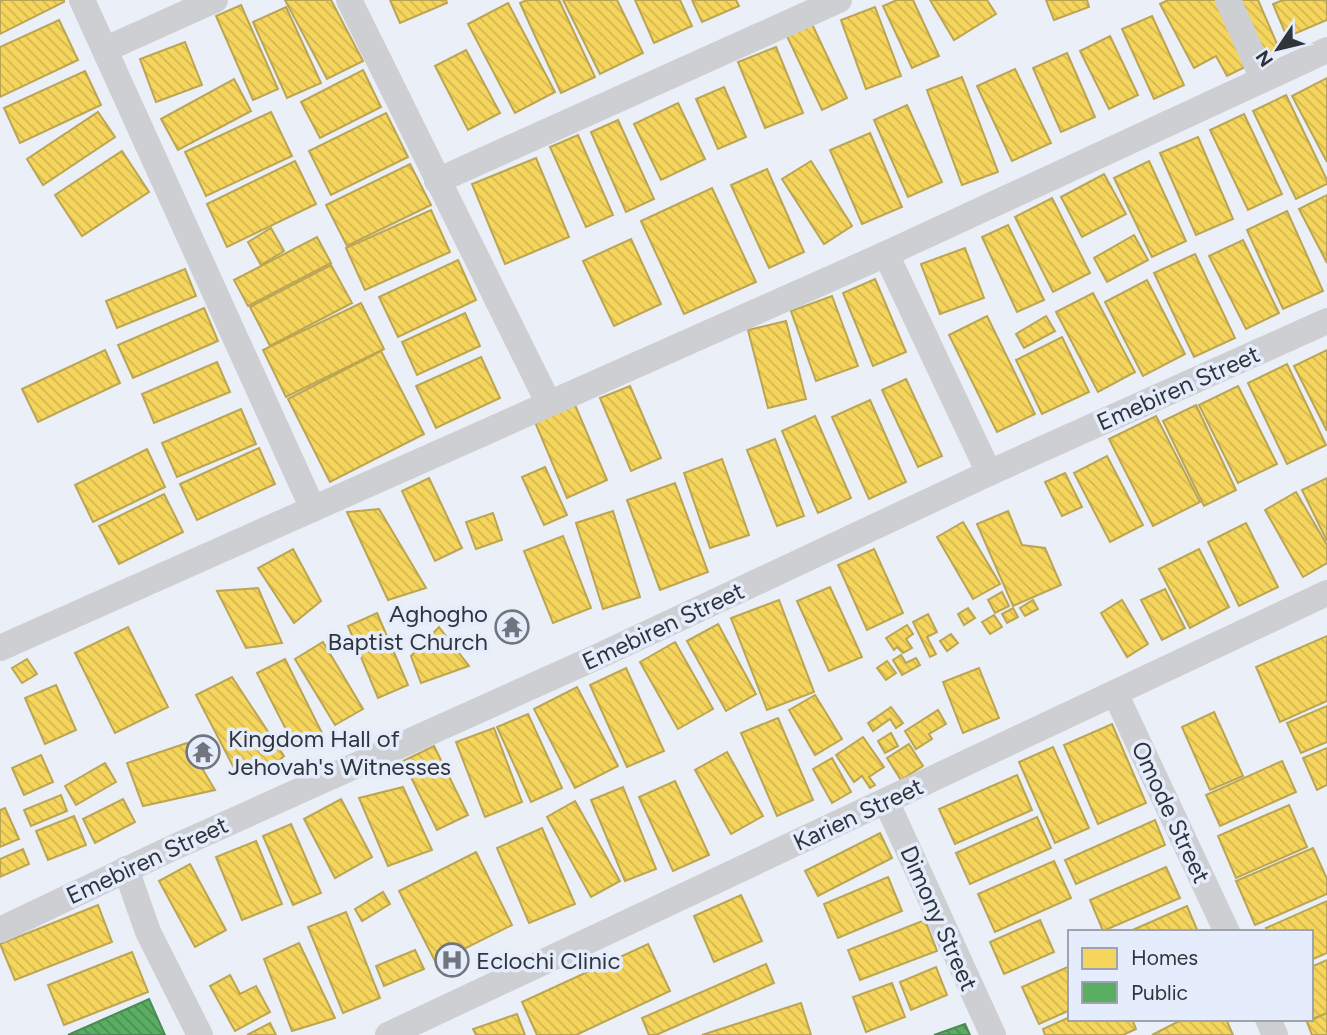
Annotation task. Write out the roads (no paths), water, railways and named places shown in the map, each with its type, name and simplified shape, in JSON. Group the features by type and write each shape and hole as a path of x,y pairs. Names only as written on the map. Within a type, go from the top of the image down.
{"street":[{"path":"82,0 313,509"},
{"path":"106,49 215,0"},
{"path":"349,0 548,402"},
{"path":"438,181 839,0"},
{"path":"1228,0 1263,79"},
{"path":"0,648 548,402 886,254 1327,50"},
{"path":"886,254 989,472"},
{"name":"Emebiren Street","path":"0,930 126,869 597,657 989,472 1327,321"},
{"name":"Karien Street","path":"388,1035 1327,593"},
{"name":"Omode Street","path":"1115,693 1226,930"},
{"name":"Dimony Street","path":"886,801 993,1035"},
{"path":"126,869 148,932 200,1035"}],"place":[{"name":"Aghogho Baptist Church","path":"512,627"},
{"name":"Kingdom Hall of Jehovah's Witnesses","path":"203,752"},
{"name":"Eclochi Clinic","path":"452,960"}]}
